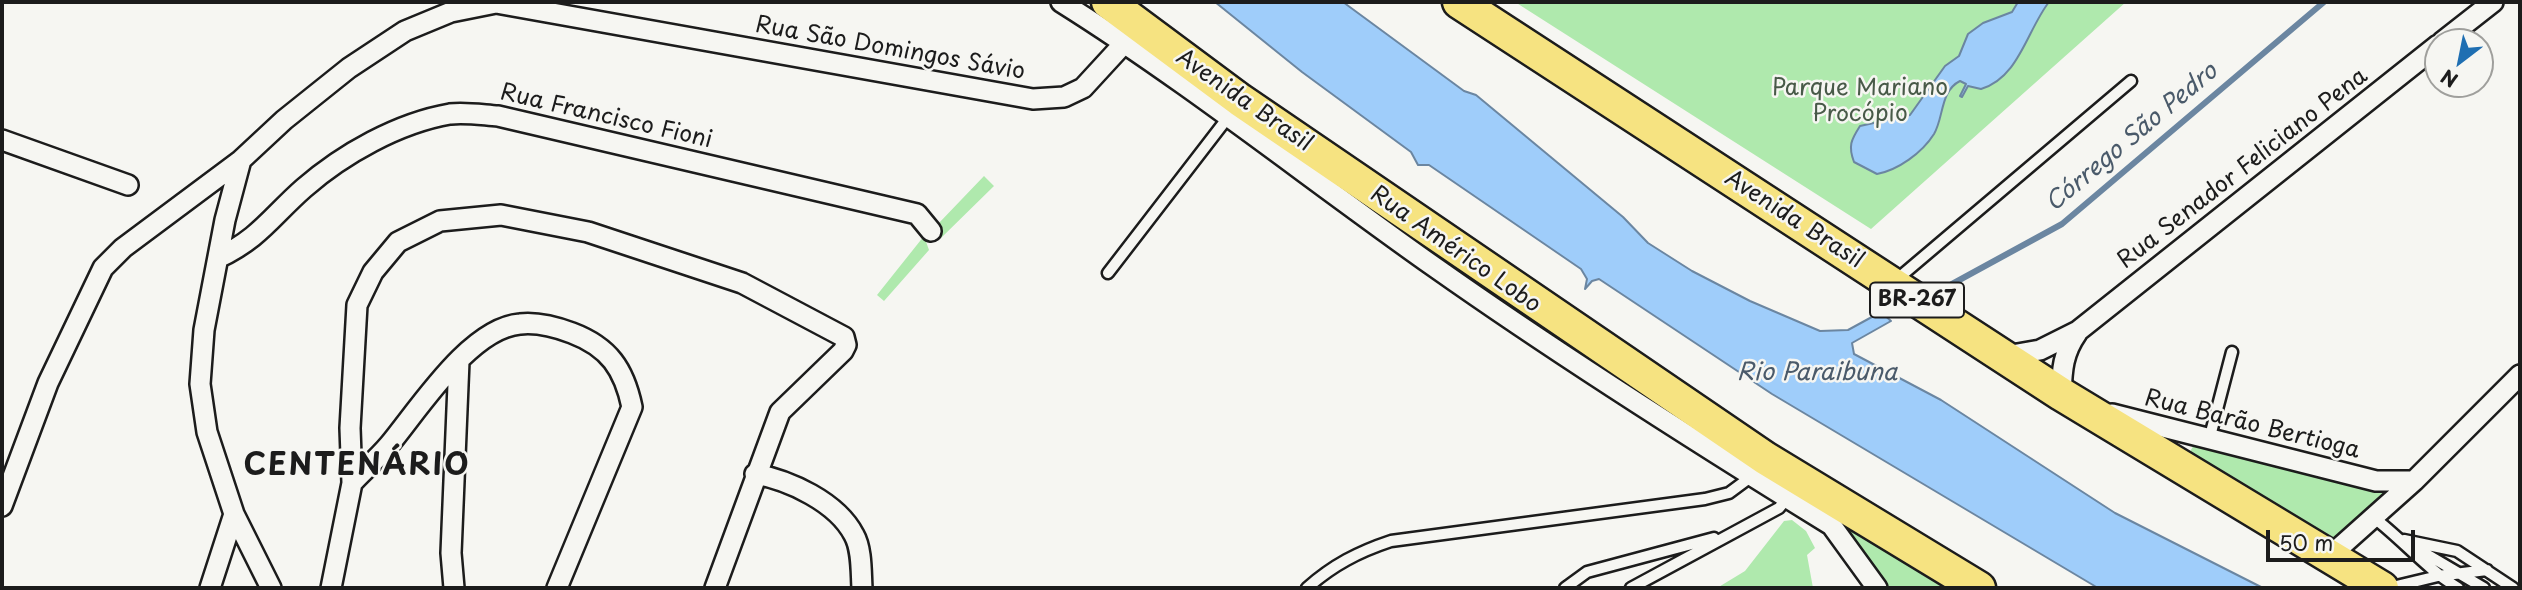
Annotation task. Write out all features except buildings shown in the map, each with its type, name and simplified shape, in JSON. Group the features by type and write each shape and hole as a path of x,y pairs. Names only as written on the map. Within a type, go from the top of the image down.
{"highway":[{"name":"Avenida Brasil","path":"1108,2 1132,34 1233,109 1758,467 1979,588"},
{"name":"Avenida Brasil","path":"1459,2 2071,400 2382,588"}],"street":[{"path":"1061,2 1132,34"},
{"name":"Rua Senador Feliciano Pena","path":"2460,28 2493,2"},
{"name":"Rua São Domingos Sávio","path":"2,506 48,383 103,268 123,248 241,160 284,120 348,68 405,30 450,12 495,3 1033,99 1064,97 1083,88 1132,34"},
{"name":"Rua Senador Feliciano Pena","path":"2006,356 2040,350 2078,331 2424,57"},
{"name":"Rua Francisco Fioni","path":"218,258 243,246 262,232 304,188 339,163 406,125 453,114 498,116 917,215 931,231"},
{"path":"2,140 128,185"},
{"path":"241,160 204,330 200,384 206,432 234,514 271,588"},
{"path":"331,588 352,483 350,428 357,305 373,272 398,242 440,221 501,215 588,232 742,283 844,337 846,345 843,351 780,412 715,588"},
{"path":"352,483 386,448 459,361 487,336 519,323 556,327 592,341 611,357 626,380 632,407 557,588"},
{"name":"Rua Senador Feliciano Pena","path":"2071,400 2062,363 2066,349 2078,331"},
{"path":"454,588 451,553 459,361"},
{"path":"2330,556 2414,481 2520,375"},
{"name":"Rua Barão Bertioga","path":"2071,400 2208,440 2376,481 2414,481"},
{"path":"755,474 784,480 838,516 855,535 862,588"},
{"path":"1795,486 1831,525 1877,588"},
{"path":"210,588 234,514"}],"lane":[{"path":"1892,284 2131,81"},
{"path":"1108,274 1233,109"},
{"path":"2208,440 2232,352"},
{"path":"1307,588 1333,566 1359,551 1391,541 1705,499 1729,493 1758,467"},
{"path":"1631,588 1779,508 1795,486"},
{"path":"2373,517 2404,540 2484,588"},
{"path":"1565,588 1587,572 1731,534"},
{"path":"2404,540 2458,551 2513,588"},
{"path":"2404,540 2438,576 2458,588"},
{"path":"2388,588 2438,576 2487,570"}],"green space":[{"name":"Parque Mariano Procópio","path":"1515,2 2126,2 1871,229"},
{"path":"984,176 994,186 941,238 938,224"},
{"path":"924,236 929,250 884,301 877,295"},
{"path":"2195,443 2386,491 2332,543 2188,455"},
{"path":"1834,518 1947,588 1884,588"},
{"path":"1792,520 1806,531 1815,548 1807,555 1813,588 1717,588 1745,571 1784,521"}],"water":[{"name":"Rio Paraibuna","path":"1215,2 1343,2 1464,91 1476,95 1623,217 1648,243 1692,271 1750,301 1820,331 1848,330 1881,312 1891,321 1852,343 1854,354 1941,400 2115,513 2263,588 2098,588 1772,394 1599,279 1592,281 1585,289 1587,279 1581,269 1429,165 1418,165 1411,152 1302,72"},
{"path":"2018,2 2049,2 2005,75 1981,89 1968,86 1962,97 1960,96 1966,84 1960,81 1954,85 1946,98 1934,134 1923,148 1901,165 1877,174 1854,162 1851,143 1860,126 1910,115 1945,66 1959,56 1968,34 1983,23 2012,12"}],"waterway":[{"name":"Córrego São Pedro","path":"1952,284 2062,224 2324,2"}],"district":[{"name":"CENTENÁRIO","path":"357,467"}]}
